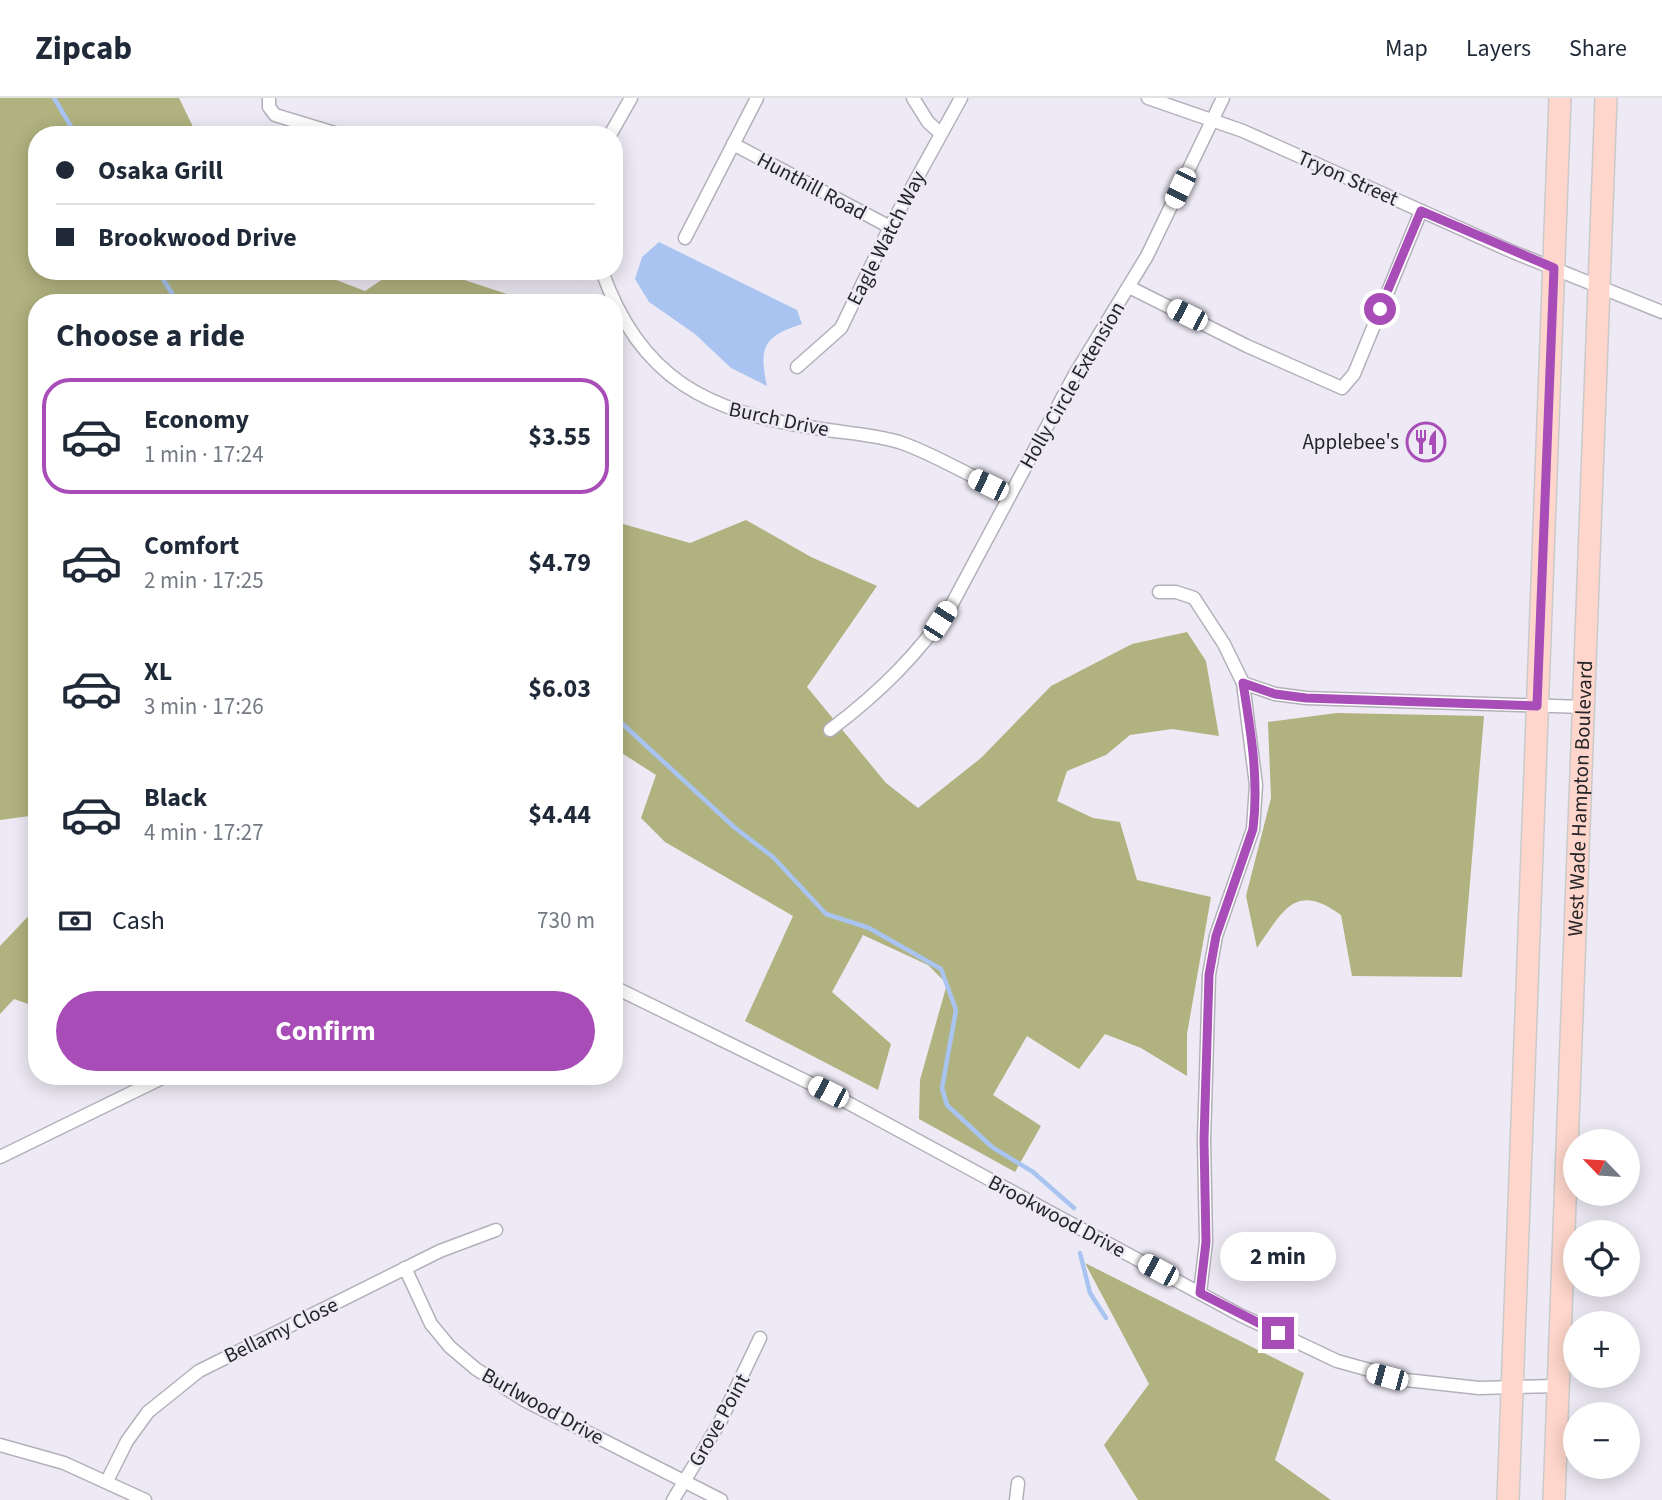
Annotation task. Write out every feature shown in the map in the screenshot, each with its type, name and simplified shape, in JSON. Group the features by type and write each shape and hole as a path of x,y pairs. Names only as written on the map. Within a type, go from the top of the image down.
{"main road":[{"path":"1508,1500 1560,98"},
{"name":"West Wade Hampton Boulevard","path":"1554,1500 1606,98"}],"street":[{"path":"269,98 275,115 311,126"},
{"path":"615,126 631,98"},
{"path":"685,238 757,98"},
{"path":"913,98 928,122 940,132"},
{"name":"Eagle Watch Way","path":"796,367 841,328 890,227 961,98"},
{"name":"Tryon Street","path":"1148,98 1213,120 1662,312"},
{"name":"Holly Circle Extension","path":"830,730 896,676 929,639 952,604 1074,376 1129,287 1223,98"},
{"name":"Hunthill Road","path":"733,145 890,227"},
{"path":"1129,287 1297,370 1342,388 1354,374 1421,211"},
{"name":"Burch Drive","path":"623,316 646,350 669,374 703,398 748,415 899,442 1011,493"},
{"path":"1159,592 1176,592 1194,598 1224,644 1243,683 1254,753 1253,829 1216,936 1209,975 1204,1140 1206,1242 1200,1293"},
{"path":"1243,683 1275,694 1306,698 1583,707"},
{"name":"Brookwood Drive","path":"623,991 828,1092 1281,1335 1359,1370 1406,1380 1479,1388 1559,1386"},
{"path":"0,1157 148,1085"},
{"name":"Bellamy Close","path":"107,1481 139,1423 175,1387 210,1365 405,1268 477,1235 496,1230"},
{"name":"Burlwood Drive","path":"405,1268 431,1324 476,1369 524,1400 722,1500"},
{"name":"Grove Point","path":"673,1500 737,1389 760,1338"},
{"path":"0,1445 46,1457 107,1481 145,1500"},
{"path":"1016,1500 1018,1483"}],"green space":[{"path":"0,98 179,98 193,126 28,126 28,280 336,280 365,291 382,280 464,280 507,294 28,294 28,816 0,820"},
{"path":"746,520 811,557 877,586 807,687 886,783 918,808 981,758 1051,686 1132,644 1187,632 1206,661 1219,736 1172,729 1130,735 1106,755 1067,771 1057,801 1093,818 1120,822 1137,880 1211,897 1187,1034 1187,1076 1141,1048 1105,1034 1079,1069 1027,1036 993,1095 1041,1126 1015,1172 919,1119 920,1080 947,984 928,965 863,935 832,992 891,1044 878,1090 745,1021 793,916 665,842 641,818 656,775 623,754 623,524 690,543"},
{"path":"1337,713 1484,716 1462,977 1352,976 1341,915 1312,901 1301,901 1283,912 1257,948 1246,896 1271,798 1268,722"},
{"path":"28,916 28,1004 14,999 0,1014 0,946"},
{"path":"1085,1263 1304,1373 1275,1460 1331,1500 1138,1500 1104,1445 1149,1384"}],"water":[{"path":"659,242 797,310 802,324 780,333 767,344 763,361 767,386 731,368 695,334 649,302 635,279 642,257"}],"waterway":[{"path":"54,98 71,126"},
{"path":"164,280 172,294"},
{"path":"623,724 734,827 773,857 826,914 869,928 941,969 956,1010 942,1088 947,1105 992,1147 1033,1172 1074,1208"},
{"path":"1080,1253 1090,1293 1106,1318"}],"place":[{"name":"Applebee's","path":"1426,442"}],"route":[{"path":"1278,1333 1200,1293 1206,1242 1204,1140 1209,975 1216,936 1253,829 1255,810 1254,753 1243,683 1275,694 1306,698 1537,706 1554,268 1421,211 1380,309"}]}
